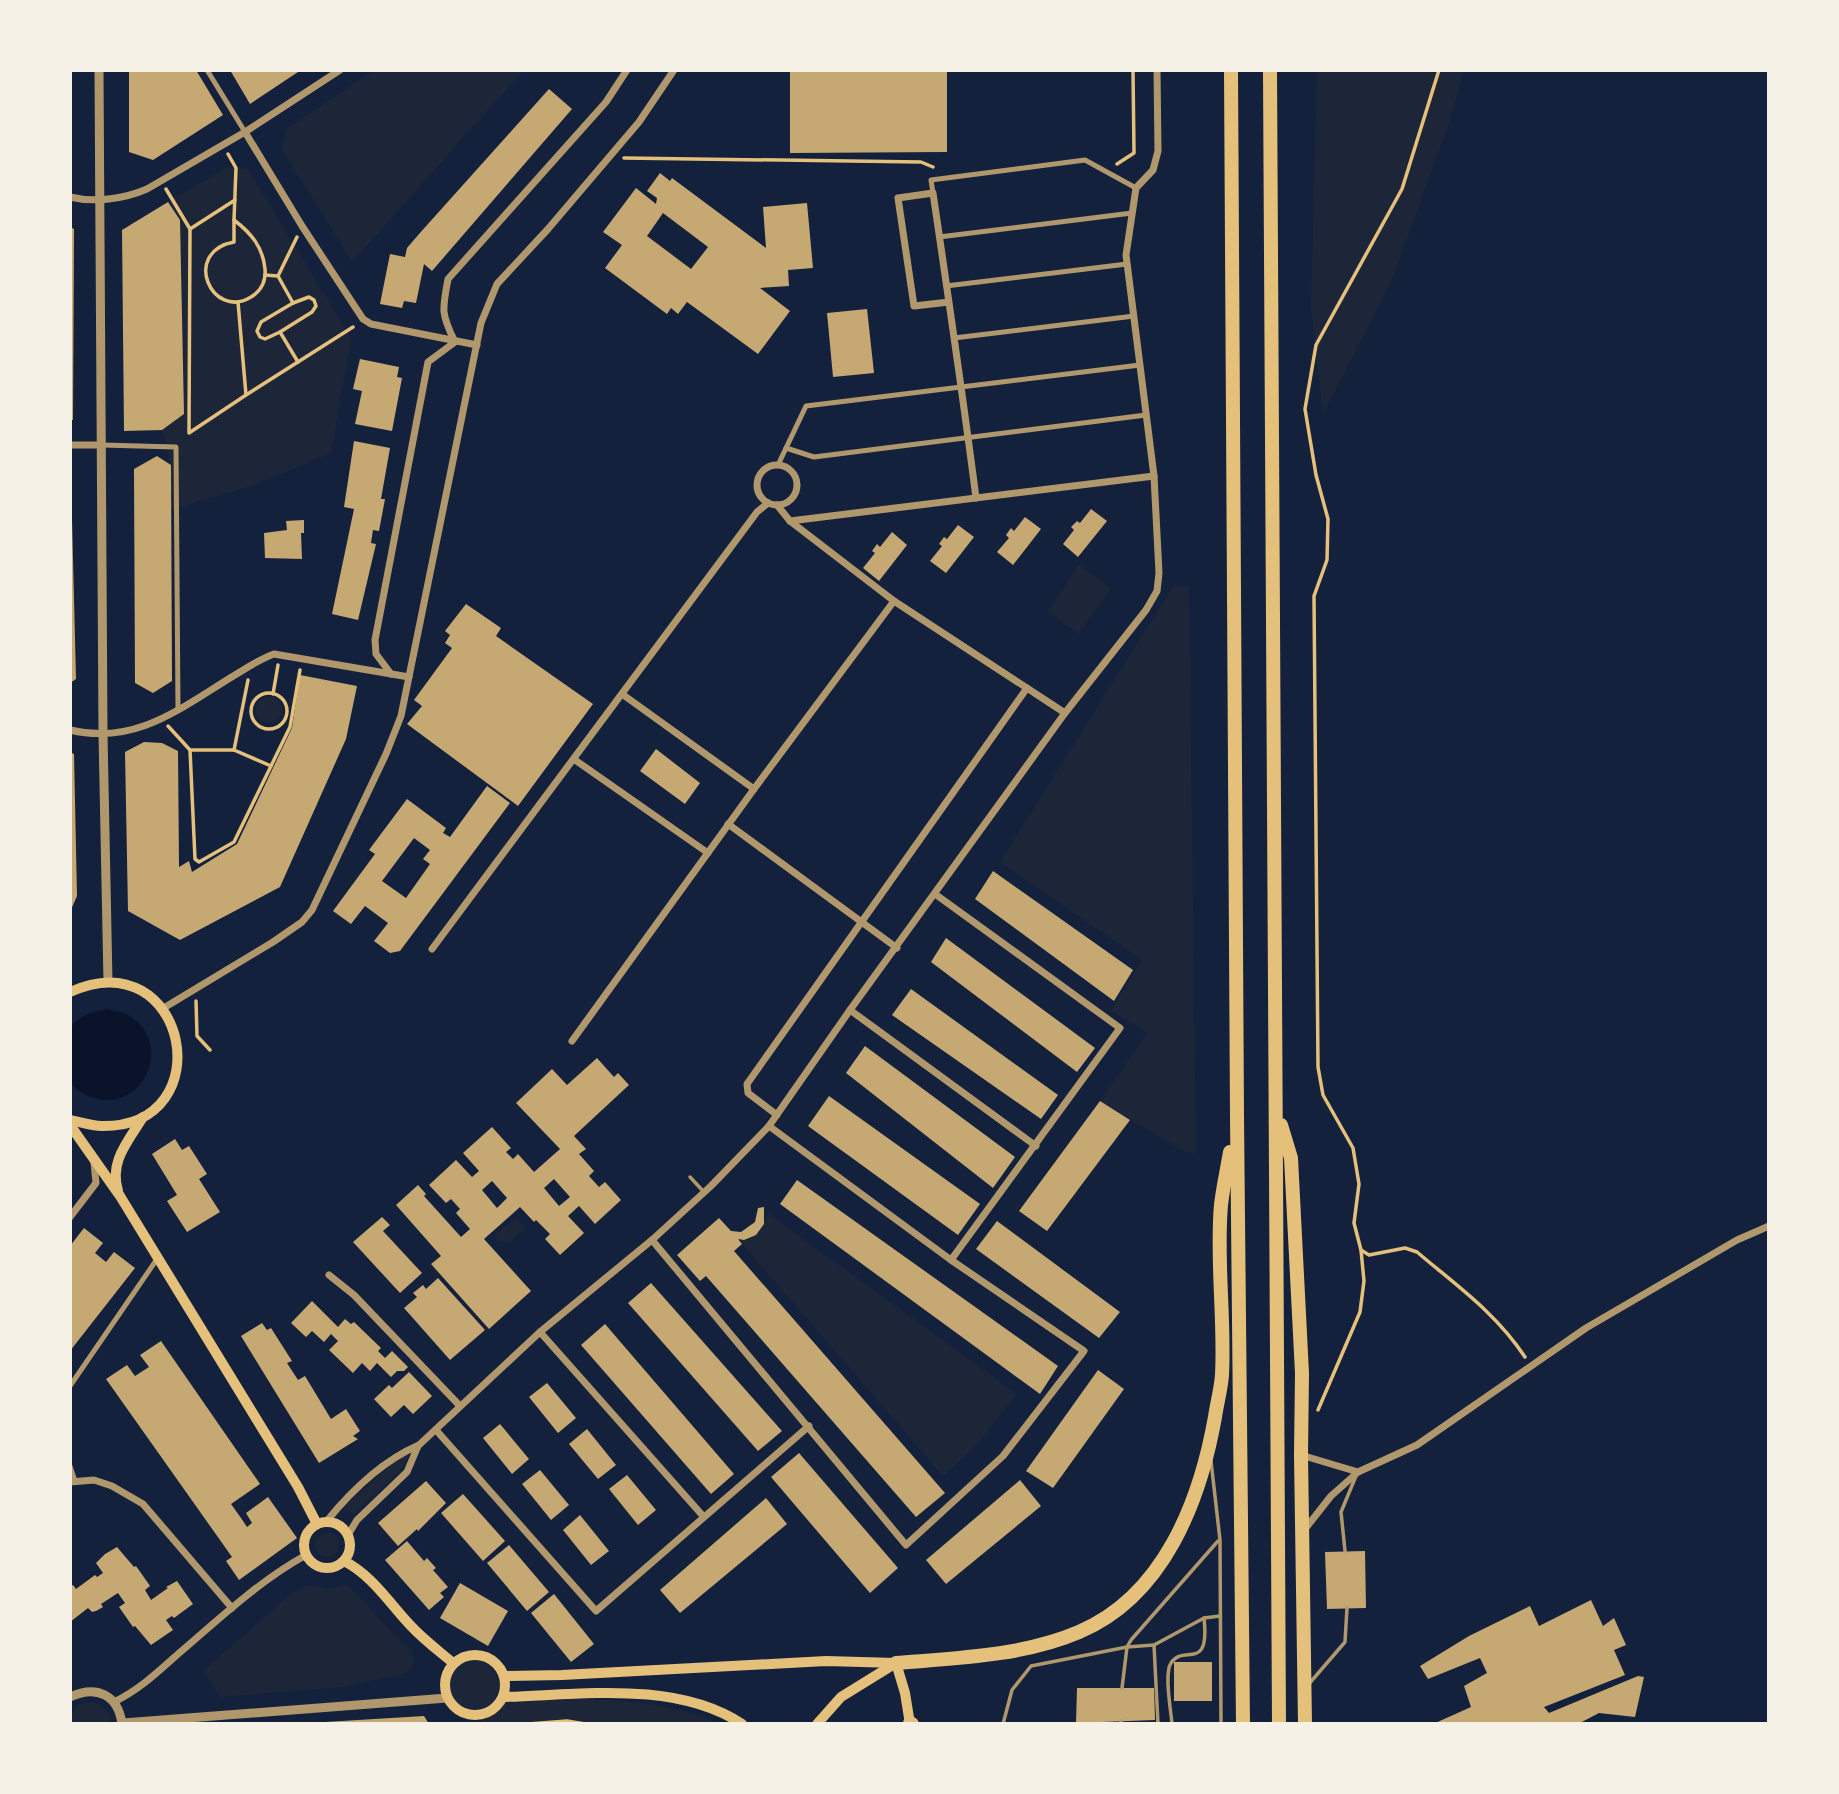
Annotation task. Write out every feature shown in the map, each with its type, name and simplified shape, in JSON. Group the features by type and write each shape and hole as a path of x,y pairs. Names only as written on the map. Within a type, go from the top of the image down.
{"highway":[{"path":"1231,70 1243,1724"},
{"path":"1270,70 1279,1724"},
{"path":"1277,1111 1291,1158 1302,1373 1305,1724"},
{"path":"897,1663 1025,1649 1079,1632 1116,1611 1160,1564 1197,1493 1209,1449 1222,1376 1221,1205 1237,1116"}],"main road":[{"path":"70,992 86,984 108,982 127,985 144,992 162,1009 176,1035 179,1052 178,1069 172,1086 160,1104 143,1117 121,1125 99,1126 70,1120"},
{"path":"120,1196 114,1177 116,1163 143,1117"},
{"path":"70,1125 120,1196 321,1523"},
{"path":"321,1523 335,1523 343,1527 348,1535 349,1553 337,1566 320,1567 306,1555 305,1537 309,1530 321,1523"},
{"path":"344,1560 370,1581 413,1628 453,1663"},
{"path":"482,1655 496,1662 504,1676 506,1686 503,1697 483,1719 474,1716 464,1719 447,1698 443,1686 453,1663 466,1656 482,1655"},
{"path":"504,1676 826,1661 897,1663"},
{"path":"897,1663 911,1724"},
{"path":"817,1724 841,1697 897,1663"},
{"path":"503,1697 649,1694 689,1700 727,1714 742,1724"}],"street":[{"path":"99,70 103,734 108,982"},
{"path":"206,70 363,320 371,324 477,345"},
{"path":"70,197 99,199 134,195 245,132 340,70"},
{"path":"455,342 442,310 448,279 606,102 627,70"},
{"path":"162,1009 273,942 302,922 312,909 386,754 401,716 481,323 497,284 639,122 674,70"},
{"path":"321,1523 396,1455 419,1446 540,1332 652,1240 769,1126 1065,713 1146,610 1157,590 1159,573 1154,476 1126,255 1136,188 1153,170 1158,151 1157,70"},
{"path":"975,498 931,180 1085,160 1136,188"},
{"path":"933,193 898,198 900,212 914,306 949,302"},
{"path":"939,237 1132,213"},
{"path":"946,286 1127,264"},
{"path":"954,338 1134,316"},
{"path":"391,674 376,654 375,640 428,362 455,342"},
{"path":"778,465 806,406 1140,365"},
{"path":"786,448 814,457 1146,415"},
{"path":"70,444 176,447 178,709"},
{"path":"778,465 790,470 797,481 794,495 790,500 778,505 768,503 759,493 757,480 765,468 778,465"},
{"path":"790,521 1154,476"},
{"path":"432,949 757,512 768,503"},
{"path":"778,505 790,521 894,601 1065,713"},
{"path":"572,1041 728,824 894,601"},
{"path":"70,730 103,734 132,730 162,720 265,657 280,654 409,677"},
{"path":"777,1115 748,1093 747,1084 1027,688"},
{"path":"622,694 754,789"},
{"path":"575,760 708,853"},
{"path":"728,824 897,948"},
{"path":"935,894 1120,1028 951,1260"},
{"path":"850,1010 1035,1146"},
{"path":"652,1240 906,1545 1003,1456 1084,1351 951,1260 769,1126"},
{"path":"70,1217 96,1183 92,1159"},
{"path":"1303,1532 1331,1496 1358,1472 1418,1445 1597,1321 1737,1240 1769,1226"},
{"path":"70,1386 158,1258"},
{"path":"329,1275 354,1295 460,1406"},
{"path":"540,1332 703,1516"},
{"path":"436,1430 596,1611 809,1426"},
{"path":"348,1535 357,1520 407,1472 419,1446"},
{"path":"1301,1455 1358,1472"},
{"path":"70,1466 72,1481 94,1480 112,1486 143,1504 232,1608"},
{"path":"114,1702 134,1692 232,1608 282,1569 306,1555"},
{"path":"70,1697 86,1691 102,1693 114,1702 122,1723 447,1698"}],"lane":[{"path":"690,1177 704,1192"},
{"path":"1209,1449 1220,1540 1221,1724"},
{"path":"1345,1552 1341,1512 1358,1472"},
{"path":"1122,1688 1127,1647 1131,1640 1220,1540"},
{"path":"1305,1689 1345,1642 1347,1608"},
{"path":"1003,1724 1012,1690 1031,1666 1127,1647 1154,1645 1205,1618 1220,1616"},
{"path":"1172,1724 1168,1671 1171,1662 1177,1657 1188,1656 1203,1648 1206,1643 1205,1618"},
{"path":"1154,1645 1158,1724"}],"path":[{"path":"1106,172 1134,153 1133,70"},
{"path":"1314,1420 1360,1312 1364,1281 1361,1250 1354,1223 1359,1184 1353,1148 1323,1095 1318,1067 1314,597 1326,560 1328,519 1316,475 1305,409 1316,345 1402,189 1439,70"},
{"path":"222,145 236,168 234,220 234,242 215,249 205,267 205,276 208,285 221,298 238,302 257,293 265,275 263,255 257,243 247,230 234,220"},
{"path":"609,158 921,162 954,177"},
{"path":"160,181 190,229 189,433 363,320"},
{"path":"190,229 235,200"},
{"path":"278,276 302,226"},
{"path":"265,275 278,276"},
{"path":"278,276 293,303"},
{"path":"309,297 315,301 316,307 280,332 265,339 258,335 257,328 261,322 293,303 309,297"},
{"path":"238,302 246,395"},
{"path":"280,332 298,362"},
{"path":"273,694 280,654"},
{"path":"162,720 190,750 194,855 199,862 234,842 290,727 302,658"},
{"path":"234,750 251,666"},
{"path":"273,694 282,698 290,715 282,724 271,729 265,728 255,722 252,707 260,695 273,694"},
{"path":"243,706 252,707"},
{"path":"190,750 234,750 271,766"},
{"path":"193,991 197,1005 197,1036 209,1050"},
{"path":"1361,1250 1369,1255 1405,1248 1418,1252 1484,1307 1508,1332 1531,1366"},
{"path":"528,1724 567,1721 586,1724"}],"shaded area":[{"path":"374,70 524,70 352,262 282,149 286,129"},
{"path":"1317,70 1464,70 1450,120 1392,280 1323,415 1311,307"},
{"path":"227,167 248,169 351,338 331,453 254,485 172,509 171,465 162,430 168,202"},
{"path":"1079,565 1111,588 1079,634 1047,612"},
{"path":"1173,586 1189,586 1196,1153 1185,1152 1100,1101 1147,1033 1111,1011 1142,960 1000,862"},
{"path":"269,697 278,701 282,710 278,719 269,723 260,719 256,710 260,701"},
{"path":"107,1009 126,1014 142,1026 149,1040 151,1055 141,1084 129,1094 115,1100 89,1096 78,1091 70,1082 70,1028 82,1017"},
{"path":"769,1214 1017,1394 976,1446 943,1476 738,1239 754,1235"},
{"path":"516,1217 526,1228 510,1243 500,1242 494,1236"},
{"path":"410,1454 400,1471 354,1515 343,1508 396,1461"},
{"path":"327,1533 335,1537 339,1545 335,1553 327,1557 319,1553 315,1545 319,1537"},
{"path":"347,1584 411,1651 414,1663 407,1673 341,1687 220,1697 203,1671 289,1595 307,1585 332,1589"},
{"path":"474,1660 492,1667 499,1685 492,1703 474,1710 456,1703 449,1685 456,1667"},
{"path":"503,1697 643,1703 696,1715 718,1724 481,1724 485,1714"},
{"path":"89,1702 104,1708 111,1724 70,1724 74,1708"}],"building":[{"path":"129,70 196,70 223,115 153,160 129,152"},
{"path":"230,70 301,70 250,104"},
{"path":"790,70 947,70 947,152 790,153"},
{"path":"549,89 572,109 432,271 424,264 416,303 404,301 402,308 380,304 390,254 405,257 407,248 419,234"},
{"path":"660,173 670,181 672,178 766,248 763,207 807,203 813,268 788,270 789,286 760,288 790,311 758,354 687,302 678,314 671,308 667,314 605,268 622,245 603,232 636,188 656,204 657,198 647,191","holes":["663,213 708,247 691,269 647,236"]},
{"path":"168,202 180,220 184,414 162,430 124,431 122,230"},
{"path":"70,227 74,229 73,420 70,420"},
{"path":"867,309 874,373 833,377 827,313"},
{"path":"360,359 399,367 397,377 402,378 392,431 355,424 362,391 353,389"},
{"path":"354,441 390,448 381,499 385,499 379,531 373,530 371,543 376,544 358,620 332,614 354,509 344,507"},
{"path":"157,456 171,465 172,681 153,693 135,683 134,469"},
{"path":"1091,509 1107,521 1078,557 1063,544 1074,530 1071,527 1077,521 1080,523"},
{"path":"1025,517 1041,529 1013,565 997,552 1009,538 1006,535 1011,528 1014,531"},
{"path":"70,519 76,679 70,683"},
{"path":"304,520 304,533 301,533 302,559 265,558 264,533 287,530 286,521"},
{"path":"958,525 974,537 946,573 930,561 942,546 939,544 944,537 947,539"},
{"path":"892,532 907,545 879,581 863,568 875,553 872,551 877,544 880,547"},
{"path":"466,604 501,628 496,636 593,704 518,806 407,724 422,706 414,700 452,648 445,643 450,635 445,631"},
{"path":"300,675 357,686 346,739 280,887 180,940 128,911 125,752 144,742 162,743 178,751 179,867 189,861 192,872 237,844 292,728"},
{"path":"656,749 700,783 685,804 640,771"},
{"path":"70,752 74,754 77,896 70,912"},
{"path":"487,786 510,803 400,951 390,953 374,941 388,923 365,906 351,924 333,911 375,854 369,850 407,799 446,828 443,833 450,837","holes":["414,838 430,850 423,859 430,864 406,898 382,881"]},
{"path":"993,871 1133,970 1114,1001 975,899"},
{"path":"946,938 1095,1048 1077,1072 931,962"},
{"path":"911,989 1058,1095 1041,1119 892,1015"},
{"path":"865,1046 1015,1157 993,1188 846,1073"},
{"path":"597,1058 614,1077 618,1073 629,1085 574,1136 586,1149 579,1154 594,1171 589,1176 599,1187 605,1182 621,1200 595,1224 579,1206 568,1216 584,1233 560,1255 545,1239 550,1234 520,1207 484,1239 531,1291 489,1329 431,1264 441,1256 396,1205 418,1185 426,1194 424,1196 461,1237 470,1229 456,1213 460,1209 451,1199 446,1203 429,1185 456,1160 472,1177 479,1171 463,1153 492,1127 511,1148 506,1152 513,1159 518,1154 534,1172 560,1149 516,1103 552,1069 567,1085","holes":["554,1179 570,1197 559,1206 544,1188","492,1181 507,1198 497,1208 482,1190"]},
{"path":"829,1096 980,1204 958,1235 808,1126"},
{"path":"1100,1101 1130,1120 1047,1231 1019,1211"},
{"path":"175,1139 182,1150 189,1146 207,1174 199,1179 220,1212 187,1232 167,1201 177,1195 152,1154"},
{"path":"797,1180 1058,1366 1040,1394 780,1204"},
{"path":"764,1207 764,1224 756,1235 744,1240 738,1239 742,1244 734,1251 945,1493 916,1517 706,1276 700,1281 677,1255 719,1218 731,1231 741,1232 755,1222 758,1208"},
{"path":"382,1217 390,1225 383,1231 422,1273 400,1293 353,1242"},
{"path":"997,1221 1120,1312 1099,1338 976,1249"},
{"path":"84,1228 103,1243 95,1253 106,1262 114,1252 135,1268 70,1351 70,1246"},
{"path":"438,1278 485,1330 450,1360 404,1308 417,1297 413,1293 423,1285 426,1289"},
{"path":"651,1283 782,1431 758,1451 628,1303"},
{"path":"312,1301 338,1327 345,1319 351,1324 354,1322 381,1348 378,1351 385,1358 392,1351 408,1367 404,1371 397,1371 391,1377 377,1363 370,1371 362,1363 353,1373 329,1350 338,1341 331,1334 324,1342 312,1331 306,1337 291,1323"},
{"path":"262,1323 267,1330 271,1328 292,1361 287,1363 298,1380 305,1376 331,1419 346,1409 360,1431 353,1436 358,1439 319,1463 241,1336"},
{"path":"605,1324 734,1474 711,1494 581,1345"},
{"path":"161,1341 260,1484 231,1504 247,1527 252,1523 246,1513 268,1497 297,1538 239,1580 226,1561 232,1557 106,1379 127,1365 135,1376 149,1367 140,1355"},
{"path":"1098,1370 1124,1389 1053,1488 1026,1471"},
{"path":"409,1372 432,1396 413,1414 404,1405 391,1417 374,1399 389,1385 392,1388"},
{"path":"547,1383 576,1418 558,1433 529,1397"},
{"path":"500,1424 529,1459 512,1474 483,1438"},
{"path":"587,1429 616,1465 598,1479 569,1444"},
{"path":"799,1453 898,1568 870,1593 771,1477"},
{"path":"540,1470 569,1505 551,1520 522,1484"},
{"path":"627,1475 656,1510 638,1525 609,1489"},
{"path":"1020,1480 1041,1506 946,1584 926,1560"},
{"path":"426,1481 446,1503 418,1531 417,1529 398,1546 378,1523"},
{"path":"463,1494 505,1541 483,1561 441,1513"},
{"path":"766,1498 787,1524 680,1613 660,1590"},
{"path":"580,1515 609,1551 591,1565 563,1530"},
{"path":"407,1541 424,1561 427,1558 436,1568 433,1570 448,1587 440,1593 444,1597 429,1610 385,1560"},
{"path":"509,1545 549,1592 527,1611 487,1563"},
{"path":"117,1547 134,1567 136,1566 150,1586 145,1590 151,1600 177,1581 193,1604 174,1618 172,1616 166,1620 173,1630 151,1645 135,1626 133,1627 119,1607 125,1603 118,1593 101,1604 103,1607 92,1612 88,1608 70,1622 70,1587 73,1585 76,1589 95,1575 97,1577 103,1573 96,1563"},
{"path":"1365,1551 1366,1608 1327,1609 1325,1552"},
{"path":"460,1583 508,1611 488,1646 440,1618"},
{"path":"554,1594 594,1644 571,1662 531,1613"},
{"path":"1591,1600 1603,1626 1614,1618 1626,1645 1614,1650 1625,1675 1544,1707 1549,1713 1638,1676 1644,1677 1635,1717 1599,1713 1578,1724 1433,1724 1471,1707 1464,1686 1487,1673 1480,1658 1428,1679 1420,1666 1469,1636 1530,1606 1539,1626"},
{"path":"1174,1662 1212,1662 1212,1701 1174,1701"},
{"path":"1077,1688 1154,1688 1155,1720 1076,1723"},
{"path":"424,1716 429,1724 325,1724 325,1722"}]}
